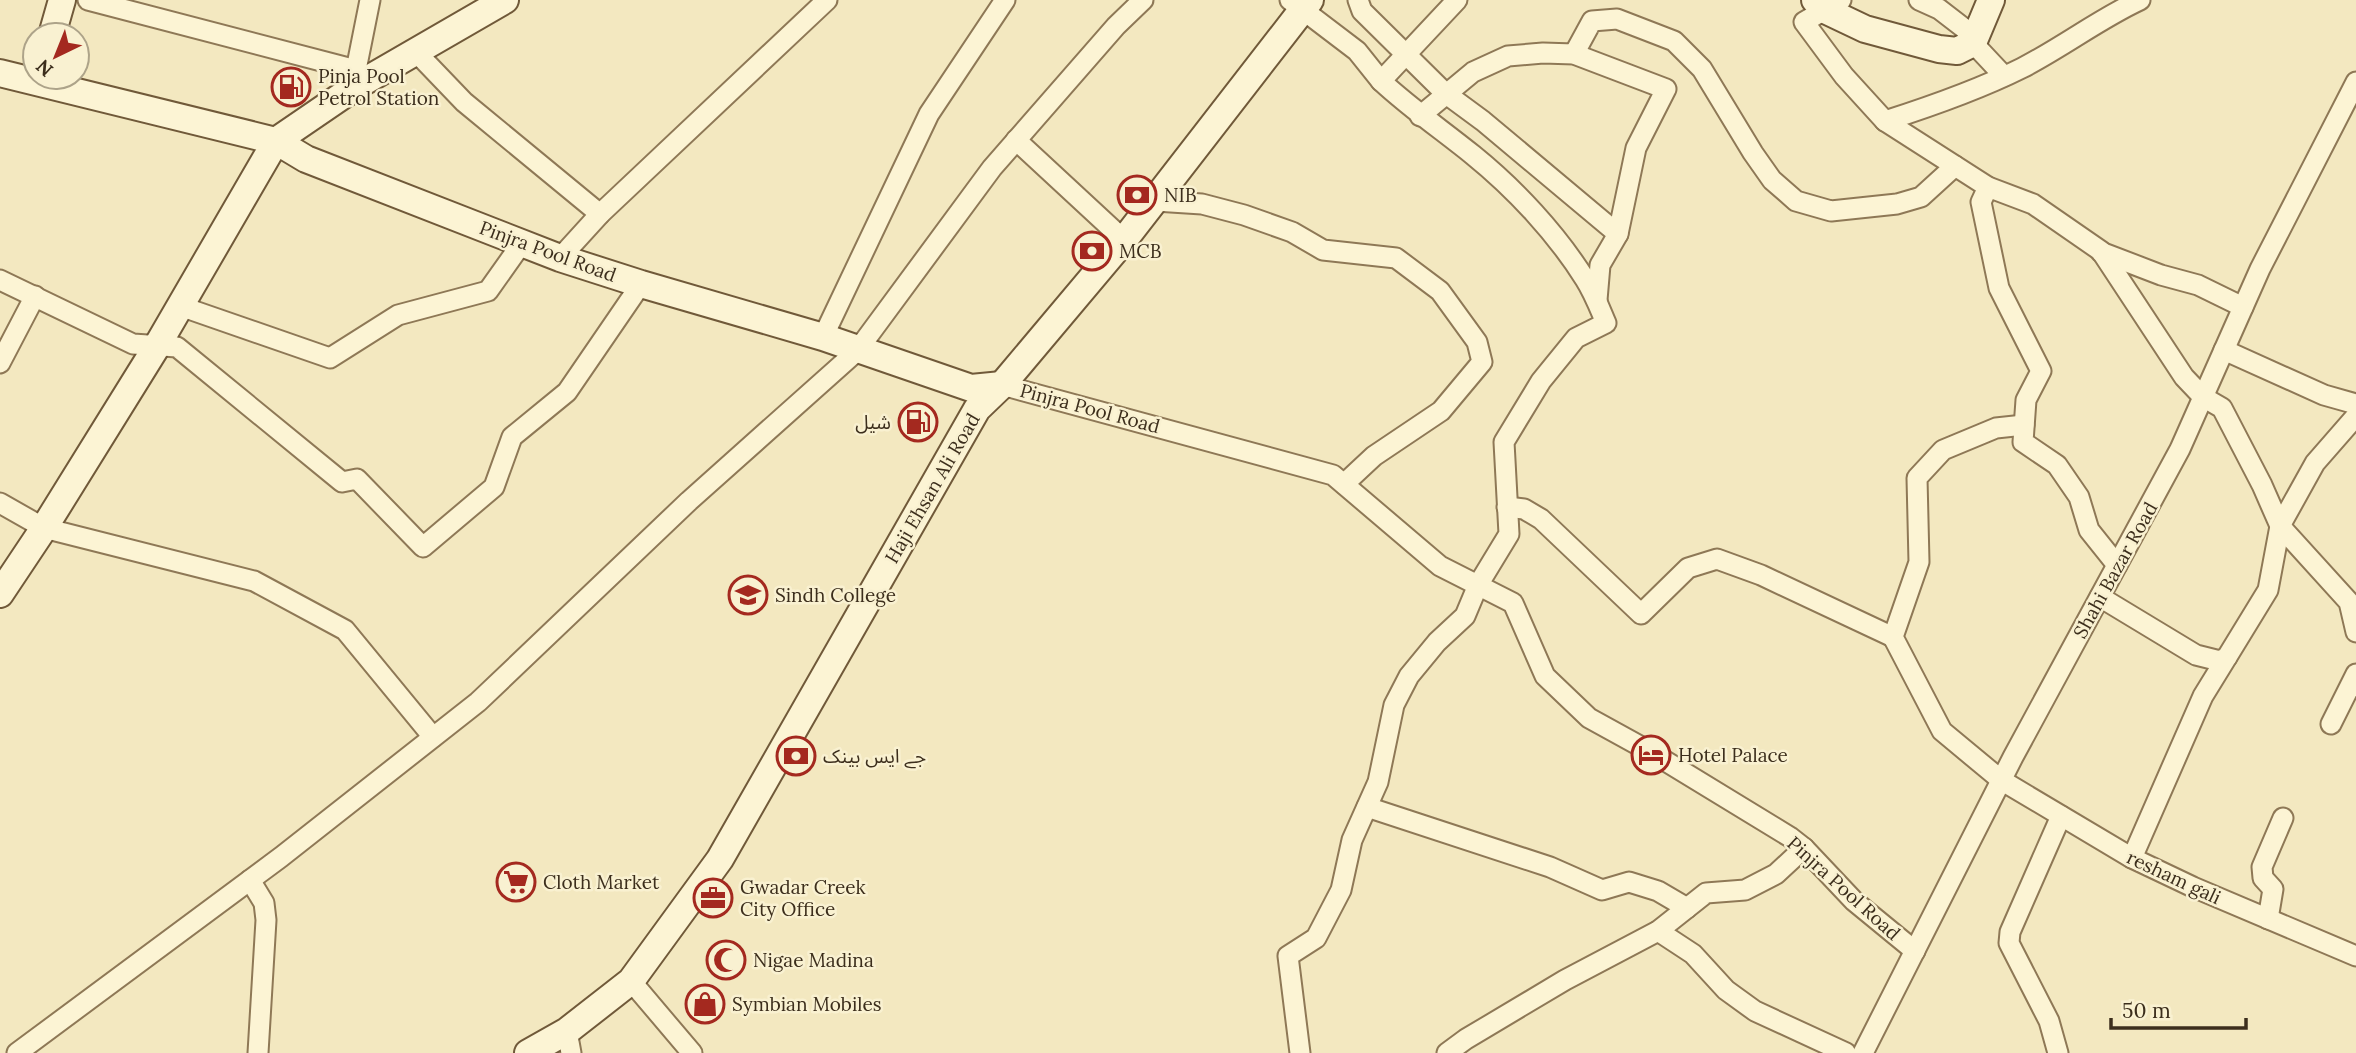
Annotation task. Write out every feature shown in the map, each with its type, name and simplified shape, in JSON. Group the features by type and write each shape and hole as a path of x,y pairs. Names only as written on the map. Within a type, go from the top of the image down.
{"street":[{"path":"56,21 62,0"},
{"path":"88,0 357,78"},
{"path":"357,78 370,0"},
{"path":"0,594 157,346 276,141 357,78 417,53 505,0"},
{"path":"560,258 600,214 827,0"},
{"path":"823,337 929,114 1005,0"},
{"path":"17,1053 250,880 478,702 689,501 857,351 992,168 1116,26 1143,0"},
{"path":"1358,0 1362,11 1445,93 1483,121 1618,234"},
{"path":"1381,81 1457,0"},
{"path":"1919,0 1939,9 1965,29 1973,43 2004,76"},
{"path":"1990,0 1973,43 1957,51 1939,49 1865,29 1826,3 1804,22 1844,76 1885,121 1988,187 2033,204 2101,251 2161,275 2198,285 2243,307"},
{"path":"1885,121 1956,98 2024,67 2110,14 2140,0"},
{"path":"1300,1053 1288,956 1316,939 1341,890 1352,840 1378,782 1394,705 1409,676 1437,642 1465,616 1478,585 1509,534 1504,442 1541,381 1576,338 1606,323 1586,280 1558,242 1521,200 1474,156 1420,116 1381,81 1357,51 1301,3"},
{"name":"Haji Ehsan Ali Road","path":"528,1053 569,1042 631,981 720,859 977,409 1002,385 1124,240 1301,3"},
{"path":"1574,54 1592,21 1617,19 1674,41 1702,69 1772,180 1796,201 1831,211 1897,204 1922,197 1955,166"},
{"path":"417,53 464,102 600,214"},
{"path":"1420,116 1473,72 1508,56 1574,54 1666,89 1636,148 1618,234 1600,265 1597,303"},
{"name":"Pinjra Pool Road","path":"0,73 21,77"},
{"name":"Shahi Bazar Road","path":"1863,1053 2001,780 2180,449 2260,269 2356,82"},
{"name":"Pinjra Pool Road","path":"82,91 276,141 306,159 560,258 823,337 857,351 971,388 1002,385 1333,475 1440,566 1513,603 1545,676 1589,718 1649,751 1804,848 1854,901 1915,951"},
{"path":"1016,140 1124,240"},
{"path":"1988,187 1981,202 1999,288 2030,344 2041,371 2026,400 2023,442 2057,465 2079,497 2088,530 2117,565"},
{"path":"1155,201 1202,204 1244,215 1292,232 1323,250 1396,258 1440,291 1477,342 1482,362 1441,411 1374,456 1344,484"},
{"path":"180,306 330,358 398,315 488,292 522,243"},
{"path":"2101,251 2184,377 2203,397 2222,408 2280,526 2349,602 2356,632"},
{"path":"0,280 133,344 177,347 342,482 357,479 423,547 494,487 512,437 566,392 641,284"},
{"path":"0,363 35,296"},
{"path":"2224,350 2324,395 2356,404"},
{"path":"2132,858 2203,696 2268,590 2280,526 2315,463 2356,415"},
{"path":"1507,507 1524,509 1541,519 1641,614 1688,568 1717,559 1761,575 1892,638 1919,562 1917,478 1943,450 1996,428 2024,425"},
{"path":"5,510 44,528 254,581 345,630 433,737"},
{"path":"2100,597 2196,654 2220,661 2227,657"},
{"name":"resham gali","path":"1892,638 1941,731 2001,780 2132,858 2193,887 2356,956"},
{"path":"2331,724 2356,674"},
{"path":"1367,807 1550,867 1602,890 1629,882 1658,891 1687,908"},
{"path":"2058,1053 2049,1021 2009,943 2010,932 2061,816"},
{"path":"2268,919 2273,889 2263,878 2262,867 2283,818"},
{"path":"1447,1053 1565,980 1658,932 1706,893 1745,890 1776,874 1804,848"},
{"path":"250,880 264,903 267,920 258,1053"},
{"path":"1658,932 1693,954 1726,990 1755,1011 1846,1053"},
{"path":"631,981 692,1053"}],"place":[{"name":"Pinja Pool Petrol Station","path":"291,87"},
{"name":"NIB","path":"1137,195"},
{"name":"MCB","path":"1092,251"},
{"name":"شیل","path":"918,422"},
{"name":"Sindh College","path":"748,595"},
{"name":"Hotel Palace","path":"1651,755"},
{"name":"جے ایس بینک","path":"796,756"},
{"name":"Cloth Market","path":"516,882"},
{"name":"Gwadar Creek City Office","path":"713,898"},
{"name":"Nigae Madina","path":"726,960"},
{"name":"Symbian Mobiles","path":"705,1004"}]}
